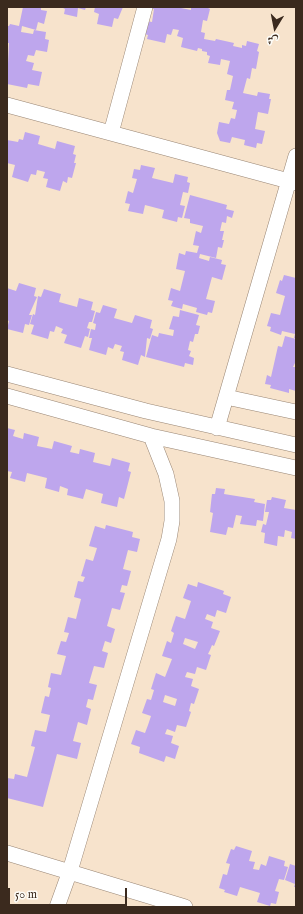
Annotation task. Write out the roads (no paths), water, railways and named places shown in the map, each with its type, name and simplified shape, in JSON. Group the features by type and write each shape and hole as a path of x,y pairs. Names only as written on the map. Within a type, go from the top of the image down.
{"street":[{"path":"111,133 145,7"},
{"path":"7,105 293,182"},
{"path":"217,428 293,182 296,156"},
{"path":"7,374 146,411 296,445"},
{"path":"7,396 151,436 296,468"},
{"path":"226,397 296,412"},
{"path":"57,907 70,871 170,539 172,501 166,474 151,436"},
{"path":"7,853 185,907"}]}
